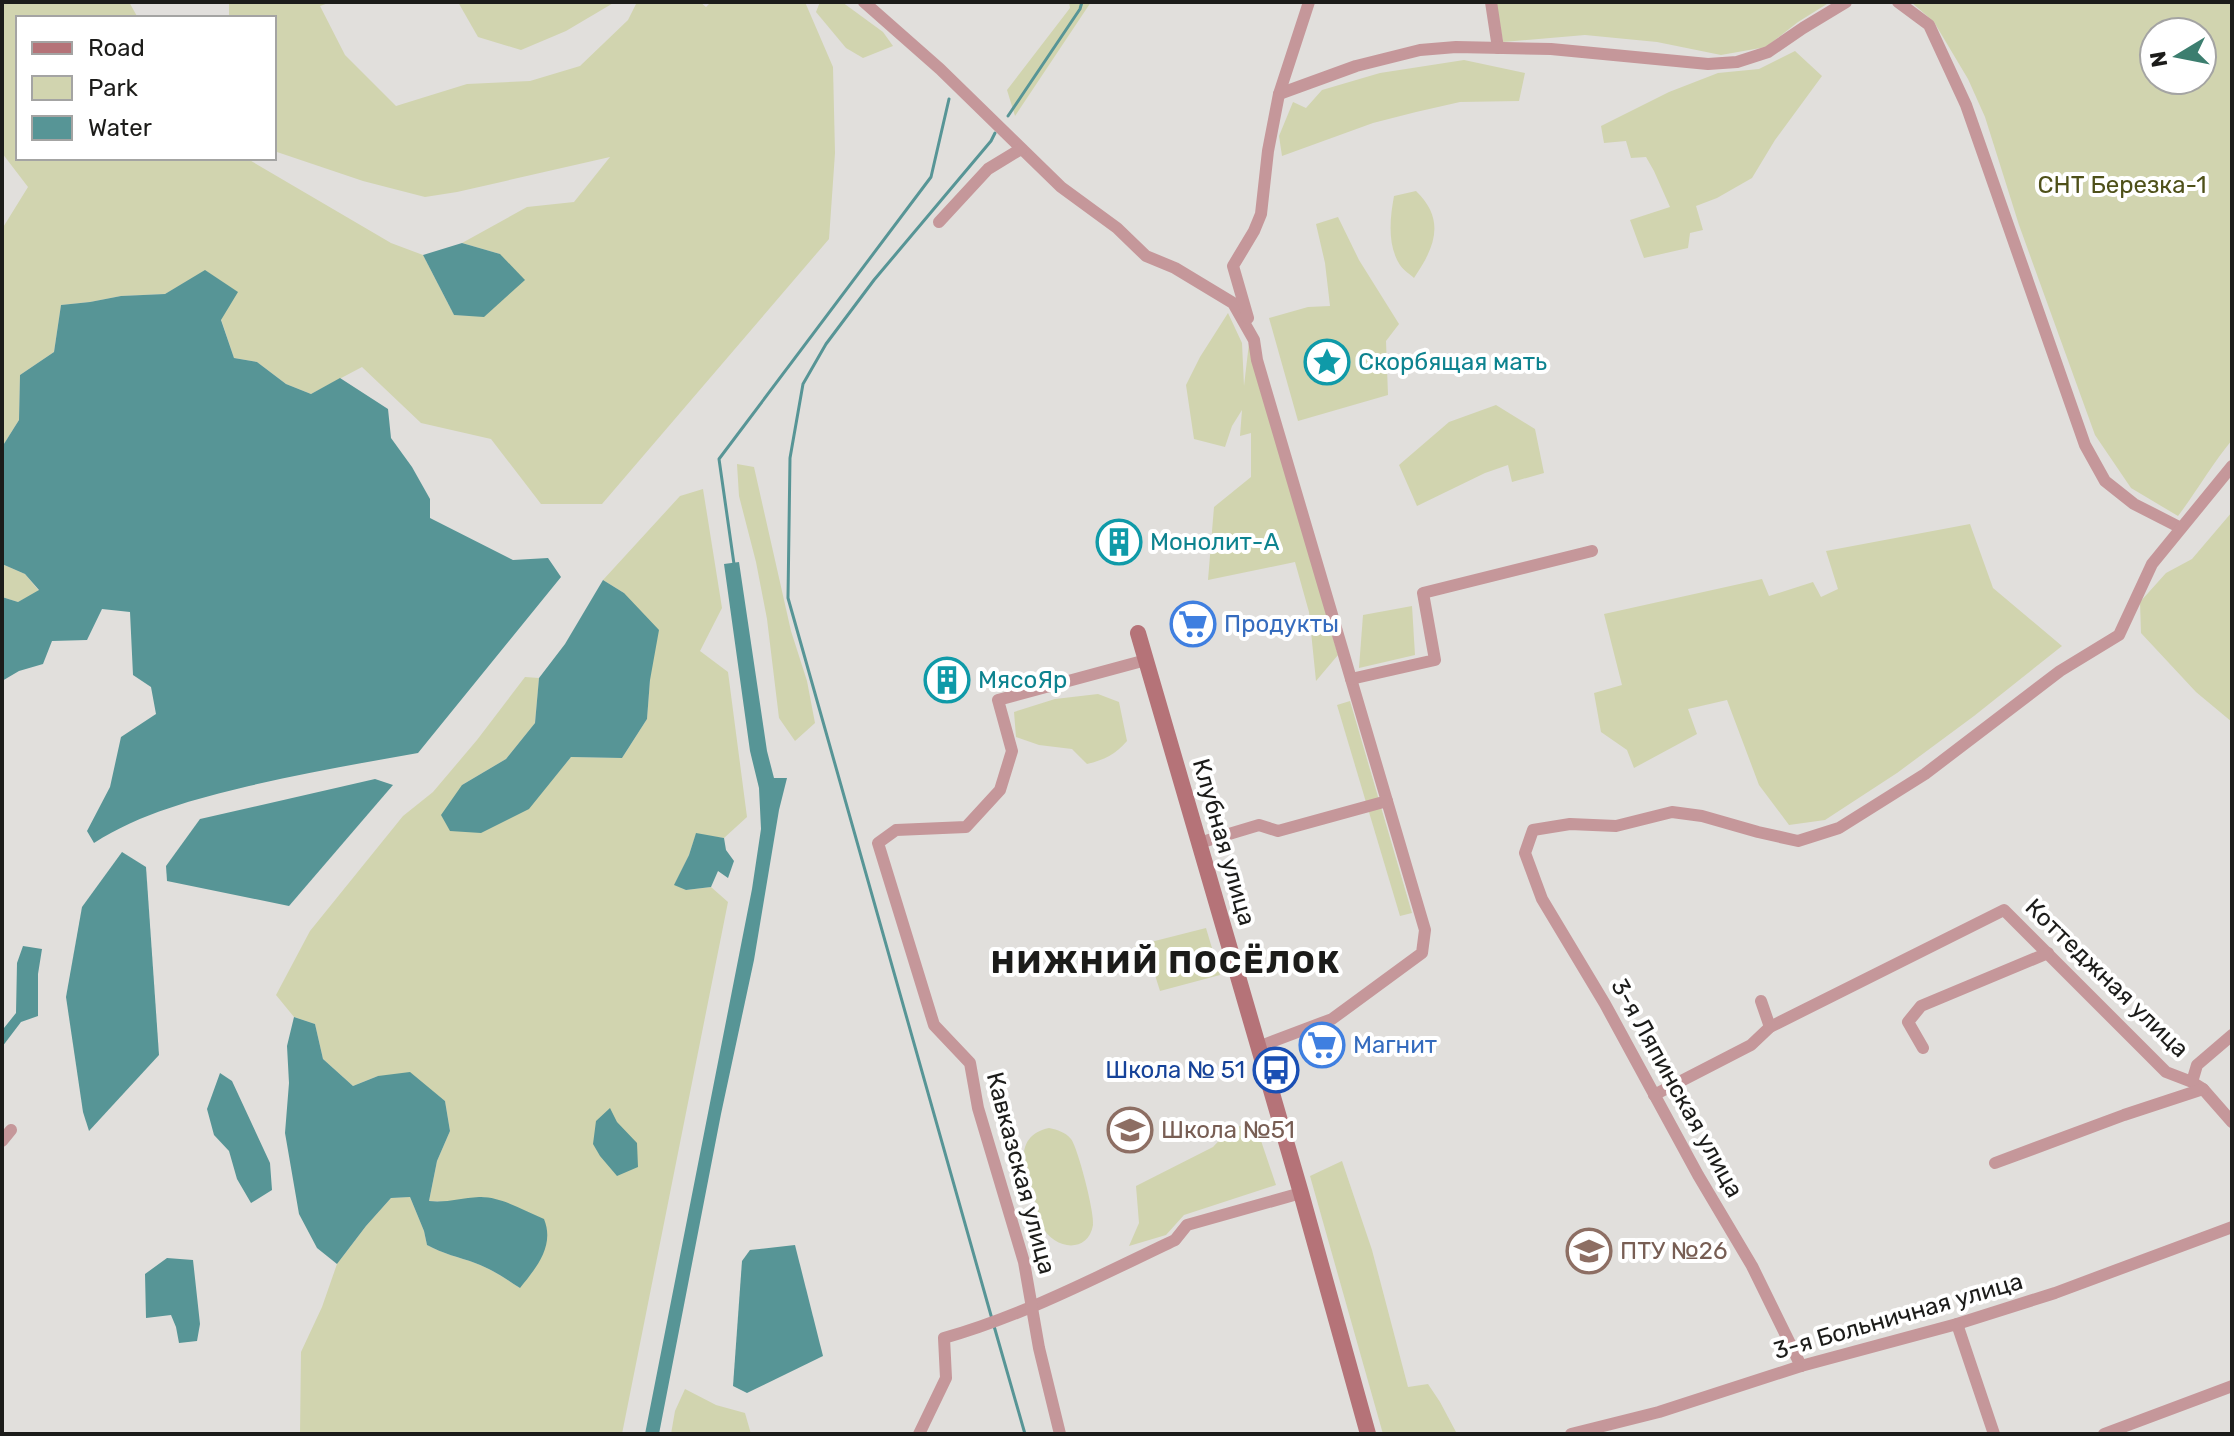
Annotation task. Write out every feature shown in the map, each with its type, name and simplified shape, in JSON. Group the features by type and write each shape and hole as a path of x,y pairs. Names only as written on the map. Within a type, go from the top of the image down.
{"street":[{"path":"864,2 917,47 1061,187 1117,228 1146,256 1175,268 1233,303 1254,340"},
{"path":"1258,1047 1332,1019 1422,953 1425,930 1257,360 1233,266 1261,214 1268,151 1279,94 1309,2"},
{"path":"1491,2 1498,48"},
{"path":"1279,94 1356,66 1420,50 1456,47 1551,49 1708,64 1737,62 1768,52 1846,2"},
{"path":"1898,2 1929,25 1966,105 2085,445 2105,481 2134,504 2181,528 2232,466"},
{"path":"939,222 988,169 1021,149"},
{"name":"3-я Ляпинская улица","path":"1801,1366 1752,1266 1698,1175 1605,1004 1542,899 1525,853 1533,830 1570,824 1616,826 1672,812 1702,816 1798,841 1839,828 1925,774 2060,671 2119,635 2152,564 2181,528"},
{"path":"1351,679 1435,660 1423,593 1592,551"},
{"name":"Клубная улица","path":"1138,633 1368,1434"},
{"name":"Кавказская улица","path":"1060,1434 1039,1348 1024,1262 978,1108 970,1063 934,1025 878,843 896,830 966,827 1000,790 1012,751 998,700 1146,660"},
{"path":"1199,843 1259,825 1278,831 1387,801"},
{"name":"Коттеджная улица","path":"1770,1027 2004,910 2166,1072 2197,1085 2232,1122"},
{"path":"1923,1048 1908,1022 1921,1006 2048,953"},
{"path":"1654,1095 1751,1045 1770,1027 1761,1001"},
{"path":"1995,1163 2197,1085 2197,1065 2232,1035"},
{"path":"2,1141 11,1130"},
{"path":"919,1434 946,1378 944,1338 1033,1308 1175,1240 1187,1225 1301,1193"},
{"name":"3-я Больничная улица","path":"1571,1434 1659,1412 1801,1366 1957,1324 2055,1293 2232,1227"},
{"path":"1957,1324 1994,1434"},
{"path":"2104,1434 2232,1386"}],"green space":[{"path":"2,2 129,2 137,16 16,16 16,160 249,160 391,243 423,255 454,315 484,316 500,254 462,243 527,207 574,202 610,157 425,197 363,181 276,152 276,16 229,16 229,2 331,2 320,6 345,55 396,106 467,84 530,81 580,66 628,20 637,2 700,2 706,7 711,2 805,2 833,67 835,153 829,239 602,504 541,504 491,439 421,423 362,367 311,394 286,384 257,362 234,358 205,271 165,294 121,296 61,305 54,352 20,375 19,420 2,447 2,229 28,187 2,153"},
{"path":"458,2 615,2 566,31 521,50 478,37"},
{"path":"820,2 842,2 883,32 893,46 863,58 846,48 816,12"},
{"path":"1069,2 1091,2 1015,116 1007,90 1070,8"},
{"path":"1496,2 1830,2 1766,47 1721,55 1657,42 1585,35 1503,42"},
{"name":"СНТ Березка-1","path":"1911,2 2232,2 2232,440 2178,516 2131,488 2095,435 2019,225 1985,117 1968,79 1934,22"},
{"path":"1795,51 1822,76 1775,140 1752,178 1696,206 1703,230 1690,233 1688,248 1644,258 1630,220 1670,207 1646,157 1631,158 1626,141 1604,143 1601,126 1669,92 1718,73 1759,69"},
{"path":"1464,60 1525,73 1519,101 1460,102 1416,112 1373,123 1282,156 1279,136 1293,102 1306,108 1322,90 1380,73"},
{"path":"1416,191 1431,212 1434,234 1414,278 1401,267 1396,257 1391,240 1391,222 1394,196"},
{"path":"1338,217 1359,260 1399,324 1386,341 1388,395 1298,421 1269,318 1308,307 1330,306 1316,224"},
{"path":"1228,313 1242,343 1244,386 1249,343 1338,655 1316,681 1309,612 1295,562 1208,580 1214,507 1251,477 1251,433 1240,436 1242,410 1232,426 1225,447 1194,439 1186,385"},
{"path":"1496,405 1535,429 1544,473 1512,482 1508,465 1417,506 1399,465 1449,422"},
{"path":"737,464 754,467 791,631 807,681 815,723 795,741 779,718 767,619 739,496"},
{"path":"703,489 722,608 700,651 728,672 747,817 724,838 696,834 675,884 686,890 711,887 728,902 622,1434 300,1434 301,1352 337,1264 391,1198 410,1197 427,1245 487,1268 520,1288 512,1205 482,1197 451,1202 429,1201 437,1161 450,1131 445,1101 431,1090 378,1076 353,1086 323,1059 315,1024 294,1017 276,995 310,931 403,816 433,792 525,677 539,678 535,723 506,759 462,785 528,809 571,757 622,758 647,719 650,680 624,593 603,580 680,496"},
{"path":"2232,512 2232,722 2196,692 2141,633 2140,602 2166,573 2192,559"},
{"path":"1970,524 1993,588 2062,646 1897,773 1825,820 1789,825 1759,785 1727,700 1688,709 1697,734 1634,768 1627,750 1601,732 1594,693 1622,685 1604,614 1762,579 1769,596 1813,582 1821,597 1838,589 1826,551"},
{"path":"2,564 25,574 39,591 18,602 2,597"},
{"path":"1412,606 1415,655 1359,668 1363,615"},
{"path":"1098,694 1119,702 1127,741 1109,756 1087,764 1072,749 1039,745 1016,737 1014,712 1055,699"},
{"path":"1350,701 1412,913 1400,916 1337,705"},
{"path":"1206,928 1220,975 1160,991 1154,972 1135,956 1135,946"},
{"path":"1255,1123 1276,1185 1184,1215 1166,1235 1129,1246 1139,1223 1136,1186 1213,1147 1231,1128"},
{"path":"1049,1128 1071,1139 1085,1181 1093,1225 1085,1241 1078,1244 1062,1244 1047,1234 1024,1162 1029,1139"},
{"path":"1342,1161 1372,1250 1408,1387 1428,1384 1456,1432 1453,1434 1383,1434 1310,1176"},
{"path":"685,1389 716,1405 745,1413 751,1434 671,1434 675,1411"}],"water":[{"path":"462,243 500,254 525,280 484,317 454,315 423,255"},
{"path":"205,270 238,292 221,320 234,358 257,362 286,384 311,394 340,378 388,409 391,438 430,499 430,518 513,560 548,558 561,577 418,753 209,796 149,815 94,843 87,831 110,787 121,737 156,714 151,687 133,675 130,612 102,609 87,640 52,641 43,664 19,671 2,681 2,597 18,602 39,590 25,574 2,564 2,447 19,420 20,375 54,352 61,305 121,296 165,294"},
{"path":"739,562 767,751 774,778 787,778 754,960 659,1434 645,1434 752,889 761,829 759,788 750,751 724,564"},
{"path":"603,580 624,593 659,630 647,719 622,758 571,757 529,809 481,833 450,831 441,815 462,785 506,759 535,723 539,678 565,644"},
{"path":"375,779 393,785 289,906 167,881 166,866 200,819"},
{"path":"696,833 724,838 726,850 734,861 728,878 718,871 711,887 686,890 674,885"},
{"path":"122,852 146,867 159,1055 89,1131 83,1112 66,997 82,907"},
{"path":"23,946 42,949 38,974 38,1016 21,1022 2,1047 2,1027 16,1013 17,963"},
{"path":"294,1017 315,1024 323,1059 353,1086 378,1076 410,1072 445,1101 450,1131 437,1161 429,1201 487,1197 544,1219 547,1238 542,1256 520,1288 487,1268 427,1245 410,1197 391,1198 337,1264 317,1248 299,1214 285,1133 289,1083 287,1046"},
{"path":"220,1073 232,1081 270,1163 272,1190 251,1203 237,1179 229,1151 214,1135 207,1109"},
{"path":"610,1108 617,1122 637,1143 638,1167 617,1176 593,1144 596,1121"},
{"path":"795,1245 823,1356 747,1393 733,1386 742,1261 750,1250"},
{"path":"167,1258 193,1260 200,1324 197,1341 179,1343 171,1315 146,1318 145,1274"}],"waterway":[{"path":"1008,116 1082,2"},
{"path":"734,564 719,459 931,177 949,99"},
{"path":"992,1319 788,598 790,458 803,384 826,344 874,280 995,133"},
{"path":"994,1326 1025,1434"}],"place":[{"name":"Скорбящая мать","path":"1327,362"},
{"name":"Монолит-А","path":"1119,542"},
{"name":"Продукты","path":"1193,624"},
{"name":"МясоЯр","path":"947,680"},
{"name":"Магнит","path":"1322,1045"},
{"name":"Школа № 51","path":"1276,1070"},
{"name":"Школа №51","path":"1130,1130"},
{"name":"ПТУ №26","path":"1589,1251"}],"district":[{"name":"НИЖНИЙ ПОСЁЛОК","path":"1166,962"}]}
